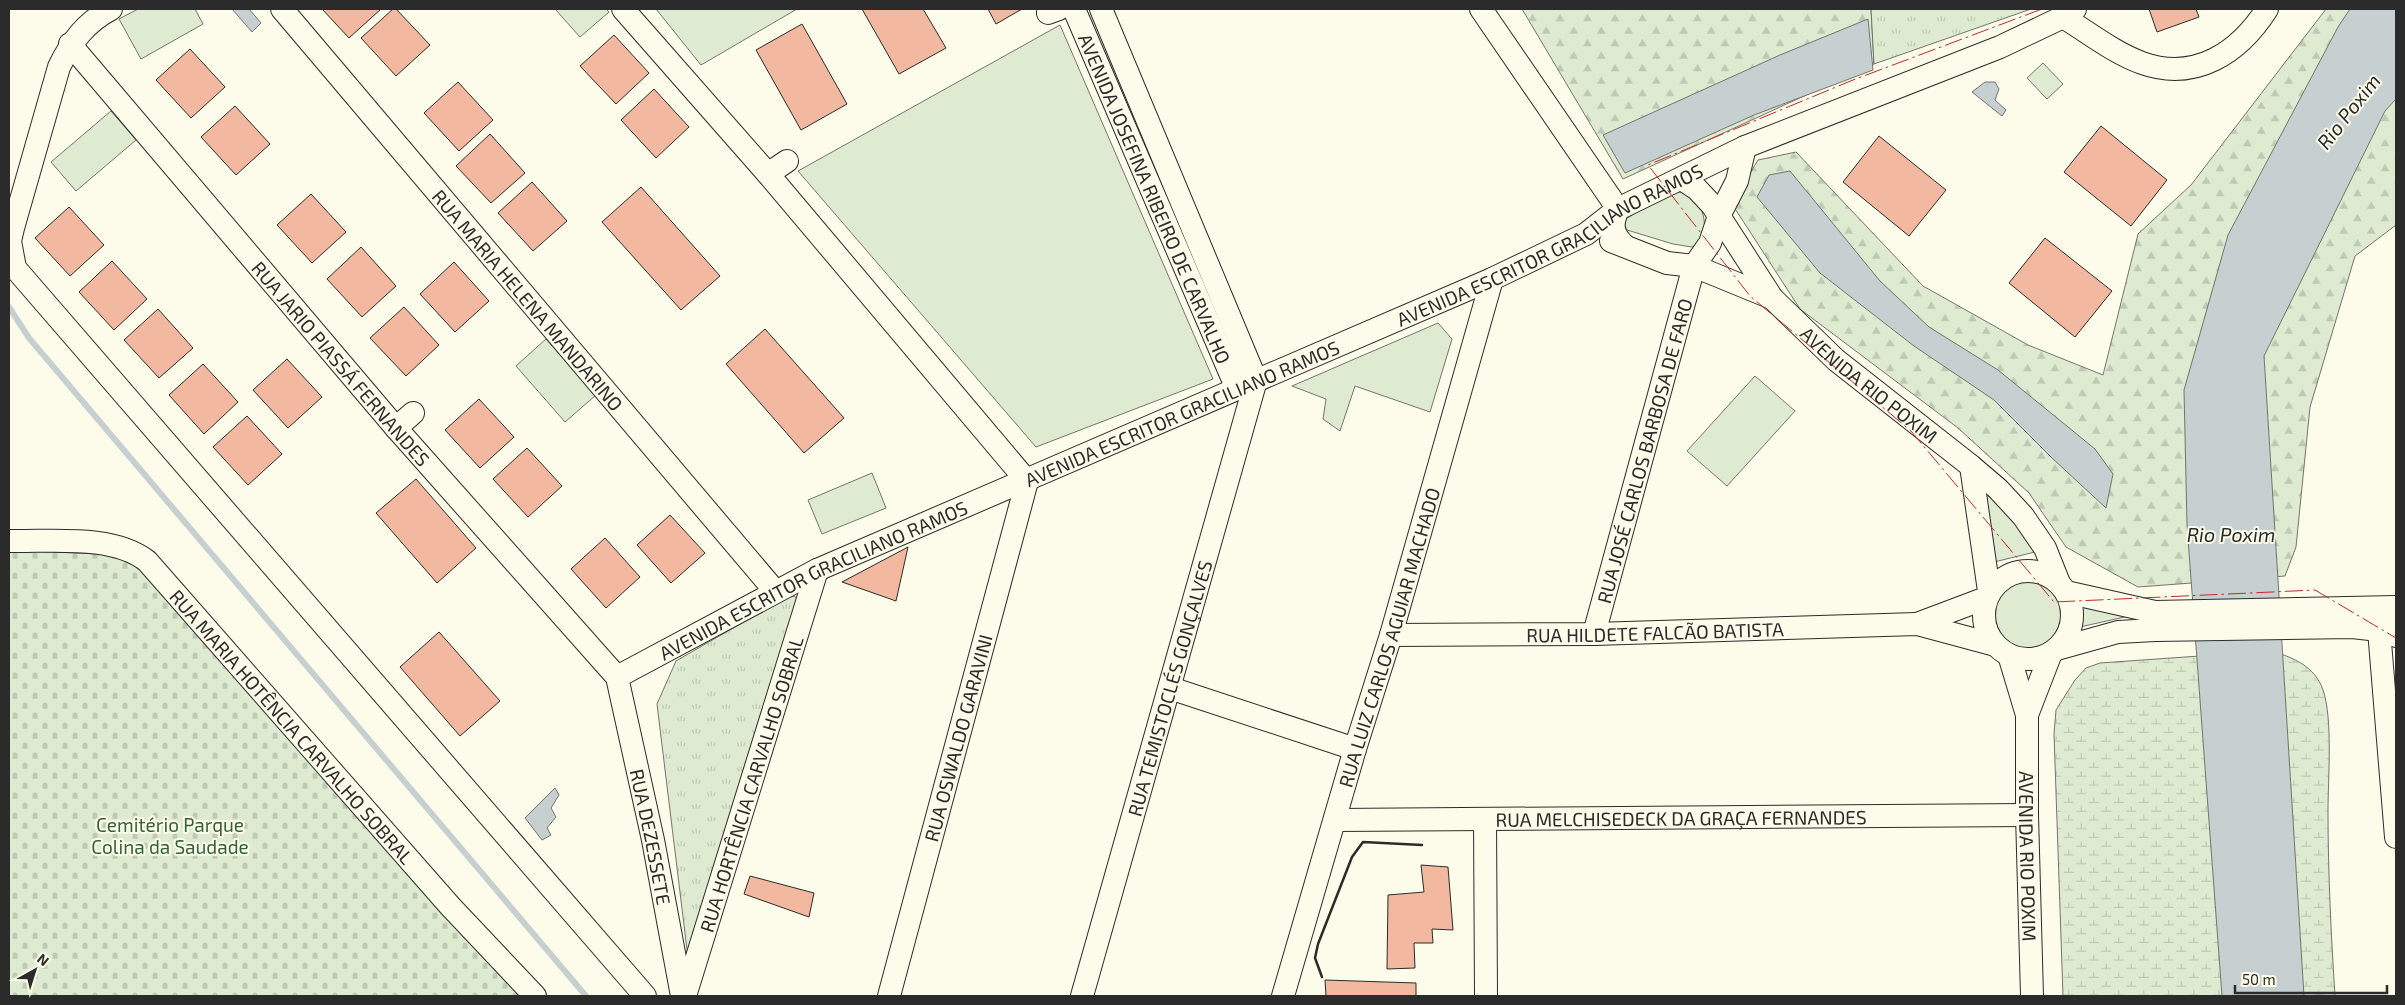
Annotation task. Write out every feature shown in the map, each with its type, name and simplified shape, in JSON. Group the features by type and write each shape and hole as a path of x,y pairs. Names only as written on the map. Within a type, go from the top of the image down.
{"street":[{"path":"111,9 84,28 70,44 59,67 10,241 15,268 645,996"},
{"name":"RUA MARIA HELENA MANDARINO","path":"282,9 668,476 775,591"},
{"path":"623,9 768,174 1027,481"},
{"name":"AVENIDA JOSEFINA RIBEIRO DE CARVALHO","path":"1074,9 1246,385"},
{"name":"AVENIDA JOSEFINA RIBEIRO DE CARVALHO","path":"1102,9 1246,385"},
{"path":"1481,9 1618,209 1614,218 1613,229 1617,238 1624,245"},
{"path":"2066,11 2141,63 2166,70 2186,69 2208,63 2232,50 2250,32 2267,9"},
{"name":"AVENIDA ESCRITOR GRACILIANO RAMOS","path":"617,677 817,570 1492,279 1586,234 1618,209 1745,147 2000,47 2066,11"},
{"name":"RUA JARIO PIASSÁ FERNANDES","path":"70,44 396,428 617,677"},
{"name":"AVENIDA ESCRITOR GRACILIANO RAMOS","path":"1719,216 1737,181 1745,147"},
{"path":"768,174 787,161"},
{"name":"AVENIDA RIO POXIM","path":"1682,179 1697,189 1719,216 1772,298 1836,360 1998,489 2023,516 2045,548 2063,587"},
{"path":"1694,266 1710,243 1719,216"},
{"name":"AVENIDA RIO POXIM","path":"1586,234 1624,245 1668,263 1694,266 1772,298"},
{"name":"RUA JOSÉ CARLOS BARBOSA DE FARO","path":"1594,634 1694,266"},
{"name":"RUA LUIZ CARLOS AGUIAR MACHADO","path":"1283,996 1336,820 1355,749 1391,635 1492,279"},
{"name":"RUA TEMISTOCLÉS GONÇALVES","path":"1082,996 1170,688 1246,385"},
{"path":"396,428 413,413"},
{"path":"1971,466 1988,594"},
{"name":"RUA OSWALDO GARAVINI","path":"889,996 1027,481"},
{"name":"RUA MARIA HOTÊNCIA CARVALHO SOBRAL","path":"9,541 103,543 127,549 147,561 450,906 535,996"},
{"name":"RUA HORTÊNCIA CARVALHO SOBRAL","path":"684,996 817,570"},
{"path":"2155,621 2063,587 2048,575 2036,571 2022,570 2009,574 1998,581 1988,594 1983,610 1984,623 1988,635 2002,650 2023,659 2038,658 2054,651 2155,621 2310,618 2395,603 2388,633 2396,837"},
{"path":"2054,651 2070,628 2071,604 2063,587"},
{"name":"RUA HILDETE FALCÃO BATISTA","path":"1917,624 1988,594"},
{"path":"2310,618 2388,633"},
{"name":"RUA HILDETE FALCÃO BATISTA","path":"1391,635 1594,634 1917,624 2002,650"},
{"name":"AVENIDA RIO POXIM","path":"2002,650 2027,715 2027,815 2032,996"},
{"name":"AVENIDA RIO POXIM","path":"2027,715 2054,651"},
{"name":"RUA DEZESSETE","path":"617,677 653,840 684,996"},
{"path":"1170,688 1355,749"},
{"name":"RUA MELCHISEDECK DA GRAÇA FERNANDES","path":"1336,820 2027,815"},
{"path":"1485,820 1486,996"}],"green space":[{"path":"138,9 195,9 203,24 141,59 119,19"},
{"path":"555,9 606,9 609,12 580,37"},
{"path":"656,9 797,9 701,65"},
{"path":"1522,9 1871,9 1874,64 1623,179"},
{"path":"1871,9 2031,9 1874,64"},
{"path":"2326,9 2396,9 2396,225 2355,256 2310,407 2296,547 2285,576 2138,587 2066,547 2029,493 1958,428 1800,309 1732,204 1758,160 1796,152 1923,286 2028,345 2103,375 2138,234 2191,185"},
{"path":"1060,25 1213,379 1036,447 798,171"},
{"path":"2043,63 2063,84 2047,99 2027,78"},
{"path":"111,111 136,140 76,191 51,162"},
{"path":"1680,192 1694,200 1702,212 1704,218 1703,242 1692,247 1673,244 1627,230 1625,226 1626,219 1667,193"},
{"path":"1438,323 1452,339 1430,412 1355,386 1340,431 1323,419 1326,399 1292,386"},
{"path":"546,339 596,395 565,422 516,366"},
{"path":"1755,376 1795,411 1727,486 1687,451"},
{"path":"872,473 886,508 822,534 808,500"},
{"path":"1980,488 1997,494 2035,552 1994,562"},
{"name":"Cemitério Parque Colina da Saudade","path":"9,550 142,556 522,996 9,996"},
{"path":"2027,577 2041,580 2054,588 2062,601 2065,615 2062,629 2054,642 2041,650 2027,653 2013,650 2000,642 1992,629 1989,615 1992,601 2000,588 2013,580"},
{"path":"790,595 800,599 689,966 657,704 676,661"},
{"path":"2076,596 2134,615 2075,628"},
{"path":"2271,651 2287,656 2309,669 2319,682 2326,702 2329,732 2329,880 2335,996 2063,996 2054,734 2056,710 2075,680 2086,668 2100,663"}],"water":[{"path":"232,9 249,9 261,23 252,32"},
{"name":"Rio Poxim","path":"2350,9 2396,9 2396,99 2385,111 2264,356 2304,996 2222,996 2187,525 2184,390 2228,235 2338,27"},
{"path":"1868,19 1873,70 1754,115 1625,173 1603,135 1780,55"},
{"path":"1985,82 1995,82 1999,89 1995,100 2006,110 2002,116 1972,92"},
{"path":"1790,171 1880,281 1929,327 1998,370 2095,449 2113,474 2106,508 1994,400 1914,346 1820,273 1757,197 1769,175"},
{"path":"555,788 559,795 551,808 556,817 547,828 551,835 542,840 525,818"}],"building":[{"path":"322,9 381,9 349,38"},
{"path":"393,9 396,9 430,45 396,76 361,38"},
{"path":"862,9 923,9 946,48 899,74"},
{"path":"988,9 1022,9 996,24"},
{"path":"2149,9 2196,9 2199,17 2157,32"},
{"path":"802,24 847,104 801,130 756,50"},
{"path":"614,35 649,73 616,104 580,66"},
{"path":"190,49 225,87 191,118 156,80"},
{"path":"458,82 493,120 459,151 424,113"},
{"path":"654,89 689,127 656,158 621,120"},
{"path":"235,106 270,144 236,175 201,137"},
{"path":"2101,126 2167,180 2131,226 2064,172"},
{"path":"490,134 525,173 491,203 456,166"},
{"path":"1879,136 1946,190 1909,236 1843,182"},
{"path":"532,182 567,221 533,251 498,213"},
{"path":"641,187 720,276 681,310 602,222"},
{"path":"311,194 346,232 312,263 277,225"},
{"path":"69,207 104,245 70,276 35,238"},
{"path":"2045,238 2112,291 2075,337 2009,283"},
{"path":"361,247 396,286 362,317 327,279"},
{"path":"112,261 147,299 114,330 79,292"},
{"path":"454,262 489,301 455,332 420,294"},
{"path":"404,307 439,345 406,376 370,338"},
{"path":"158,309 193,348 159,378 124,340"},
{"path":"765,329 844,418 804,453 726,364"},
{"path":"287,359 322,397 288,428 253,390"},
{"path":"203,364 238,402 204,434 169,395"},
{"path":"479,399 514,437 480,468 445,430"},
{"path":"247,416 282,454 248,485 213,447"},
{"path":"527,448 562,486 528,517 493,479"},
{"path":"416,479 476,548 437,583 376,513"},
{"path":"670,515 705,553 671,583 637,545"},
{"path":"605,538 640,577 606,608 571,569"},
{"path":"908,547 896,601 842,582"},
{"path":"439,632 500,701 460,736 400,667"},
{"path":"1421,865 1448,867 1453,930 1432,929 1433,943 1414,943 1415,968 1387,969 1388,895 1424,892"},
{"path":"750,876 814,893 809,917 744,894"},
{"path":"1325,980 1416,983 1416,996 1326,996"}],"waterway":[{"path":"9,307 29,338 586,996"}],"wall":[{"path":"1322,977 1315,958 1318,944 1352,857 1363,842 1422,845"}],"power":[{"path":"2042,9 1853,80 1648,165 1750,296 1911,431 2054,602 2315,590 2396,638"}]}
